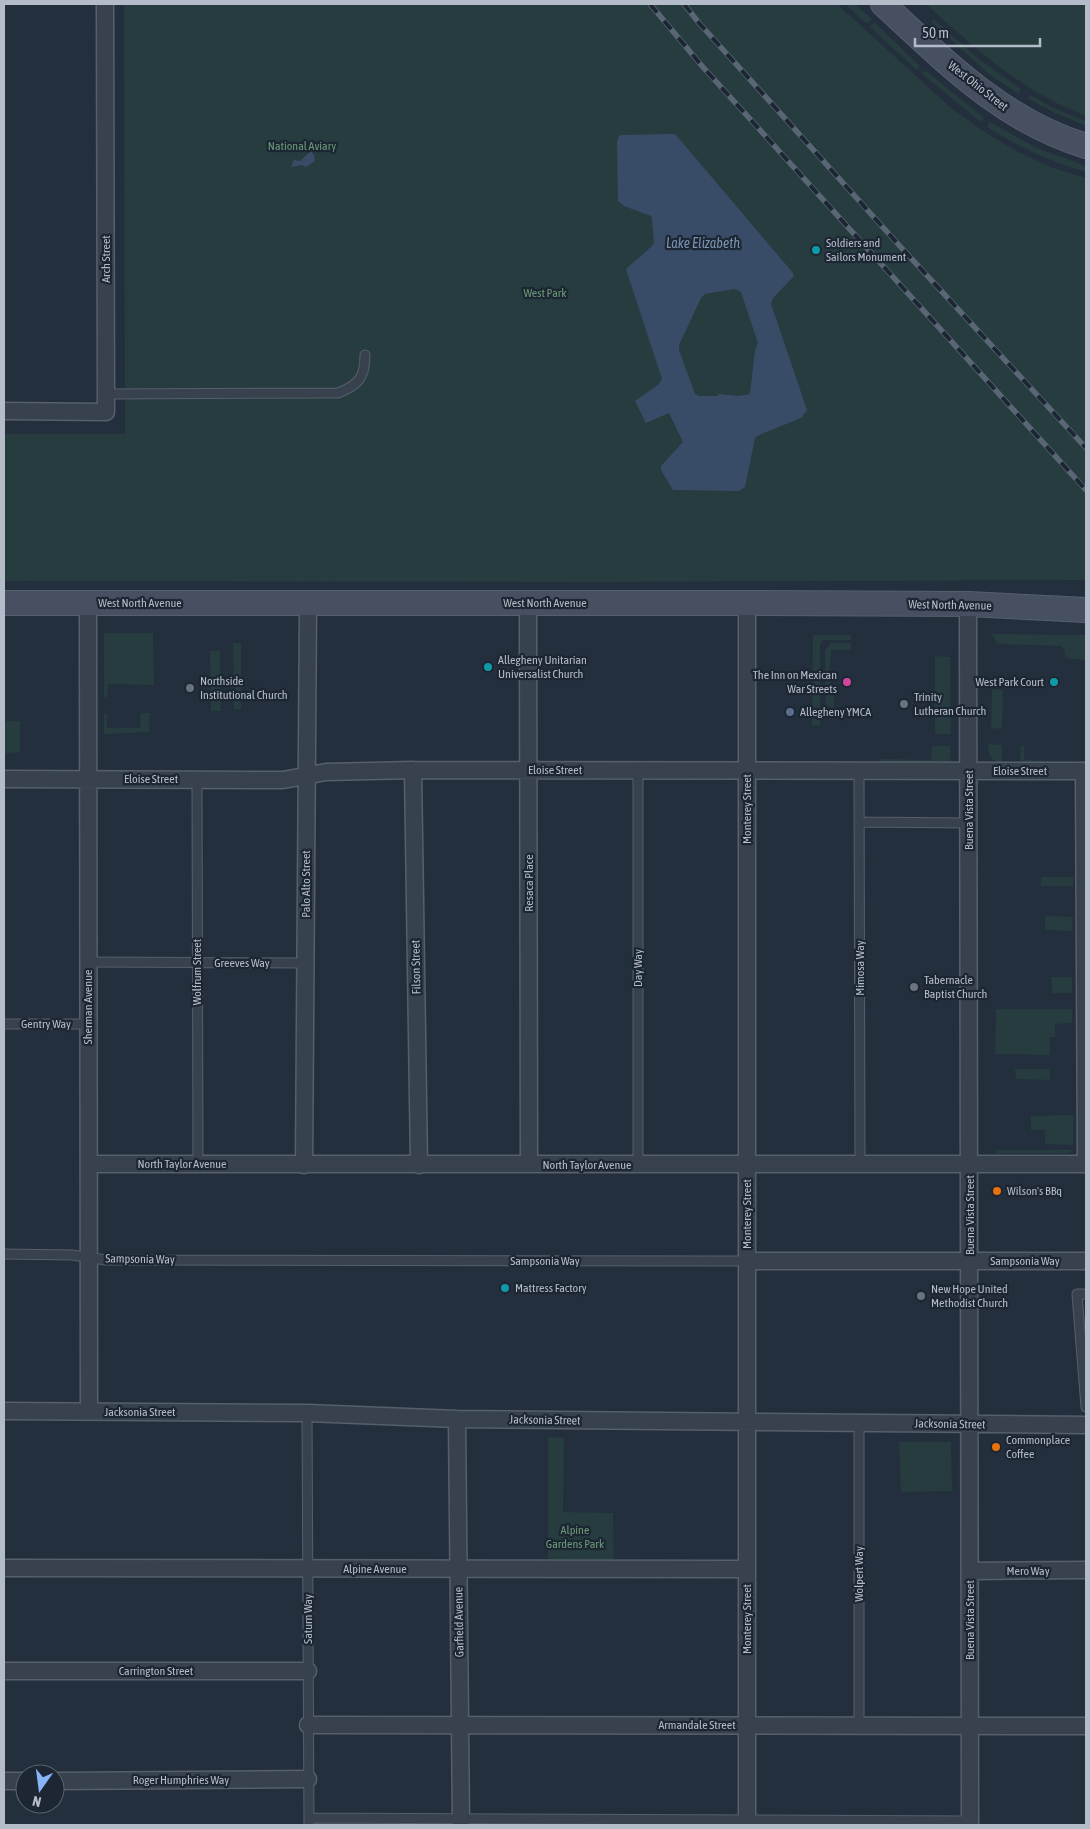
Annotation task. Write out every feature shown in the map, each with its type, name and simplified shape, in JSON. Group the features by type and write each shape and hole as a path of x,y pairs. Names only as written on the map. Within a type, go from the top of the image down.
{"main road":[{"name":"West Ohio Street","path":"883,4 960,74 1002,106 1027,122 1086,146"},
{"name":"West North Avenue","path":"4,603 308,604 528,602 968,604 1086,610"}],"street":[{"name":"Arch Street","path":"4,411 106,412 105,4"},
{"name":"Resaca Place","path":"528,602 530,1164"},
{"name":"Sherman Avenue","path":"88,603 89,1411"},
{"name":"Monterey Street","path":"747,603 747,1823"},
{"name":"Palo Alto Street","path":"304,1164 308,604"},
{"name":"Buena Vista Street","path":"968,604 970,1823"},
{"name":"Eloise Street","path":"4,779 283,780 307,774 326,772 413,770 1084,771 1085,792"},
{"name":"Filson Street","path":"413,770 419,1165"},
{"path":"1085,792 1086,1164"},
{"name":"North Taylor Avenue","path":"89,1164 1086,1164"},
{"name":"Sampsonia Way","path":"747,1261 1086,1261"},
{"name":"Jacksonia Street","path":"4,1411 307,1413 457,1419 1086,1425"},
{"name":"Garfield Avenue","path":"457,1419 461,1822"},
{"name":"Alpine Avenue","path":"4,1568 747,1569"},
{"name":"Mero Way","path":"970,1571 1086,1570"},
{"name":"Carrington Street","path":"4,1671 308,1671"},
{"name":"Armandale Street","path":"308,1725 1086,1726"},
{"name":"Roger Humphries Way","path":"65,1781 308,1780"}],"lane":[{"path":"106,394 338,393 357,383 363,374 365,355"},
{"name":"Day Way","path":"638,770 638,1165"},
{"name":"Mimosa Way","path":"859,771 860,1164"},
{"name":"Wolfrum Street","path":"197,780 198,1164"},
{"path":"860,822 969,823"},
{"name":"Greeves Way","path":"88,962 306,963"},
{"name":"Gentry Way","path":"4,1024 88,1024"},
{"name":"Sampsonia Way","path":"4,1254 72,1255 106,1260 747,1261"},
{"path":"1086,1294 1077,1294 1084,1350 1086,1407"},
{"name":"Saturn Way","path":"307,1413 309,1822"},
{"name":"Wolpert Way","path":"858,1726 859,1423"},
{"path":"309,1822 970,1823"}],"green space":[{"name":"West Park","path":"124,4 837,4 950,107 983,131 1018,152 1053,168 1086,178 1086,580 594,582 4,581 4,434 125,434"},
{"path":"845,4 854,4 872,19 867,24"},
{"path":"926,4 1086,4 1086,116 1041,95 1020,82 982,53"},
{"path":"933,19 983,62 1021,89 1019,94 990,75 931,22"},
{"path":"874,22 920,66 917,70 870,27"},
{"path":"925,70 984,118 981,122 922,74"},
{"path":"1030,95 1058,110 1086,121 1086,126 1028,99"},
{"path":"990,122 1037,148 1086,166 1086,172 1060,164 1023,147 987,127"},
{"path":"104,633 153,633 154,685 108,684 107,697 104,697"},
{"path":"992,634 1086,635 1086,660 1065,658 1065,651 1061,646 997,644"},
{"path":"813,635 851,635 851,640 823,640 820,644 820,726 812,725"},
{"path":"233,643 241,643 241,709 234,709"},
{"path":"830,643 851,643 851,650 831,650 828,675 834,697 834,713 831,713 831,706 826,706 825,651"},
{"path":"210,651 220,651 221,711 211,711"},
{"path":"935,656 950,657 951,734 935,734"},
{"path":"992,689 1003,690 1002,729 991,728"},
{"path":"141,713 150,713 149,732 104,734 104,714 107,714 107,728 140,728"},
{"path":"4,721 20,721 20,752 5,753 4,757"},
{"path":"988,744 1002,745 1002,763 992,759"},
{"path":"932,746 950,746 951,764 880,764 880,759 931,760"},
{"path":"1021,746 1024,746 1024,760 1086,762 1086,766 1022,764 1020,758"},
{"path":"1041,877 1073,877 1073,886 1041,886"},
{"path":"1045,916 1073,917 1072,931 1045,930"},
{"path":"1051,977 1072,977 1072,993 1052,993"},
{"path":"996,1009 1072,1009 1072,1023 1055,1024 1055,1037 1050,1037 1050,1055 995,1054"},
{"path":"1015,1069 1050,1069 1050,1080 1016,1079"},
{"path":"1073,1115 1073,1145 1045,1144 1045,1130 1031,1130 1031,1116"},
{"path":"996,1150 1072,1150 1069,1153 996,1153"},
{"name":"Alpine Gardens Park","path":"548,1437 564,1438 563,1512 613,1513 614,1562 548,1563"},
{"path":"899,1442 951,1442 952,1491 901,1492"}],"water":[{"name":"Lake Elizabeth","path":"676,135 794,276 773,298 771,304 807,410 801,418 755,438 745,487 739,491 673,490 661,470 661,466 683,442 669,413 646,423 635,401 659,384 662,379 626,269 654,242 651,216 624,206 618,201 617,141 619,136","holes":["734,289 741,292 758,343 755,350 750,394 739,396 719,394 717,396 699,396 695,394 679,350 679,345 701,298 705,294"]},
{"path":"311,151 315,161 306,167 302,165 291,167 294,160 300,161"}],"railway":[{"path":"650,4 702,66 1086,490"},
{"path":"684,4 898,244 1086,448"}],"place":[{"name":"Soldiers and Sailors Monument","path":"816,250"},
{"name":"Allegheny Unitarian Universalist Church","path":"488,667"},
{"name":"The Inn on Mexican War Streets","path":"847,682"},
{"name":"West Park Court","path":"1054,682"},
{"name":"Northside Institutional Church","path":"190,688"},
{"name":"Trinity Lutheran Church","path":"904,704"},
{"name":"Allegheny YMCA","path":"790,712"},
{"name":"Tabernacle Baptist Church","path":"914,987"},
{"name":"Wilson's BBq","path":"997,1191"},
{"name":"Mattress Factory","path":"505,1288"},
{"name":"New Hope United Methodist Church","path":"921,1296"},
{"name":"Commonplace Coffee","path":"996,1447"}],"park label":[{"name":"National Aviary","path":"302,146"}]}
